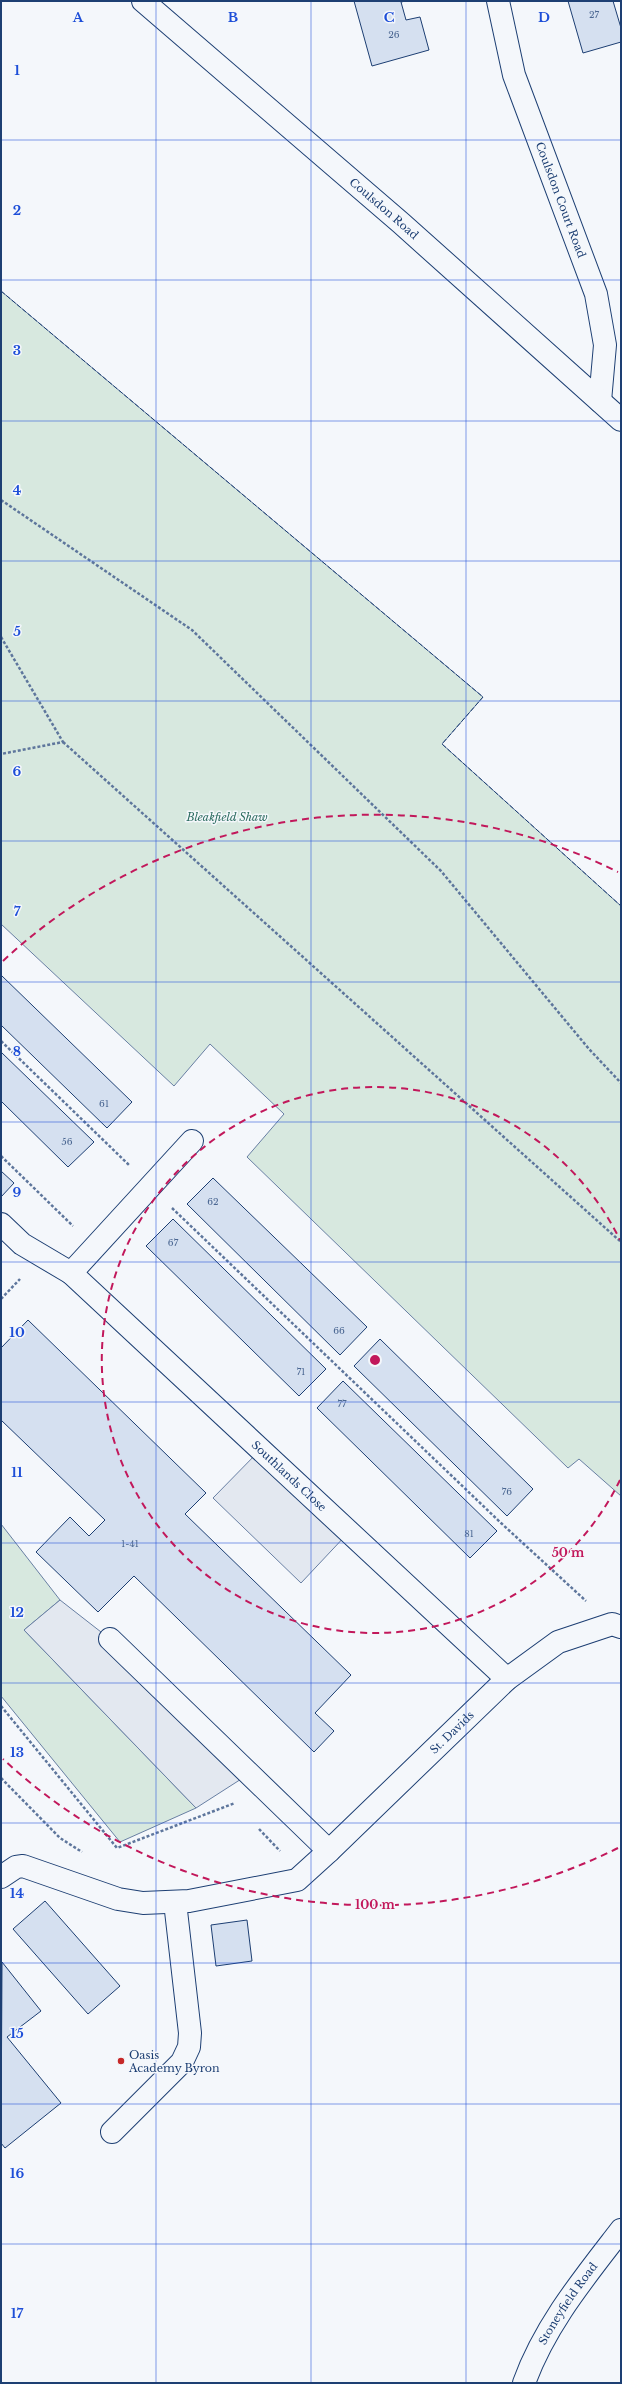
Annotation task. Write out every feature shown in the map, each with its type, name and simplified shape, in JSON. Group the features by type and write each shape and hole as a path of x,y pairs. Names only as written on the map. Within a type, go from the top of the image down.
{"street":[{"name":"Coulsdon Road","path":"143,1 395,218 621,420"},
{"name":"Coulsdon Court Road","path":"498,1 514,74 596,294 605,345 600,401"},
{"path":"71,1274 192,1141"},
{"name":"Southlands Close","path":"1,1224 22,1244 71,1274 506,1679"},
{"name":"St. Davids","path":"1,1877 16,1868 23,1866 118,1899 143,1903 175,1902 297,1880 329,1851 506,1679 558,1642 616,1626"},
{"path":"110,1639 329,1851"},
{"path":"112,2132 182,2062 189,2047 190,2033 175,1902"},
{"name":"Stoneyfield Road","path":"524,2383 541,2343 566,2300 621,2230"}],"path":[{"path":"1,500 192,630 441,871 589,1049 621,1083"},
{"path":"1,637 63,742 621,1242"},
{"path":"1,754 63,742"},
{"path":"1,1041 150,1187 501,1523 616,1626"},
{"path":"1,1156 95,1247"},
{"path":"1,1706 117,1848 234,1802 240,1808"},
{"path":"1,1778 60,1838 83,1853"},
{"path":"255,1824 302,1875"}],"green space":[{"name":"Bleakfield Shaw","path":"1,291 483,697 442,744 621,906 621,1496 579,1459 568,1468 247,1157 284,1114 210,1044 174,1086 1,924"},
{"path":"1,1524 60,1600 24,1630 196,1808 120,1842 1,1696"}],"shaded area":[{"path":"260,1450 348,1533 301,1583 213,1498"},
{"path":"60,1600 110,1639 249,1774 196,1808 24,1630"}],"building":[{"path":"354,1 406,1 401,2 406,20 420,17 429,50 372,66"},
{"path":"568,1 613,1 621,28 621,42 583,53"},
{"path":"1,975 132,1102 107,1128 1,1025"},
{"path":"1,1052 94,1142 68,1167 1,1101"},
{"path":"1,1171 14,1183 1,1197"},
{"path":"213,1178 367,1327 340,1355 187,1204"},
{"path":"173,1219 326,1369 299,1396 146,1246"},
{"path":"28,1320 206,1493 185,1514 351,1675 315,1713 334,1731 314,1752 134,1576 98,1612 36,1552 70,1517 89,1536 105,1520 1,1420 1,1348"},
{"path":"380,1339 533,1489 507,1516 354,1366"},
{"path":"343,1381 497,1531 470,1558 317,1408"},
{"path":"45,1901 120,1986 88,2014 13,1929"},
{"path":"247,1920 252,1961 216,1966 211,1925"},
{"path":"2,1962 41,2011 7,2037 61,2103 5,2148 1,2143"}],"fence":[{"path":"1,291 483,697 442,744 621,906"}],"place":[{"name":"Oasis Academy Byron","path":"121,2061"}]}
